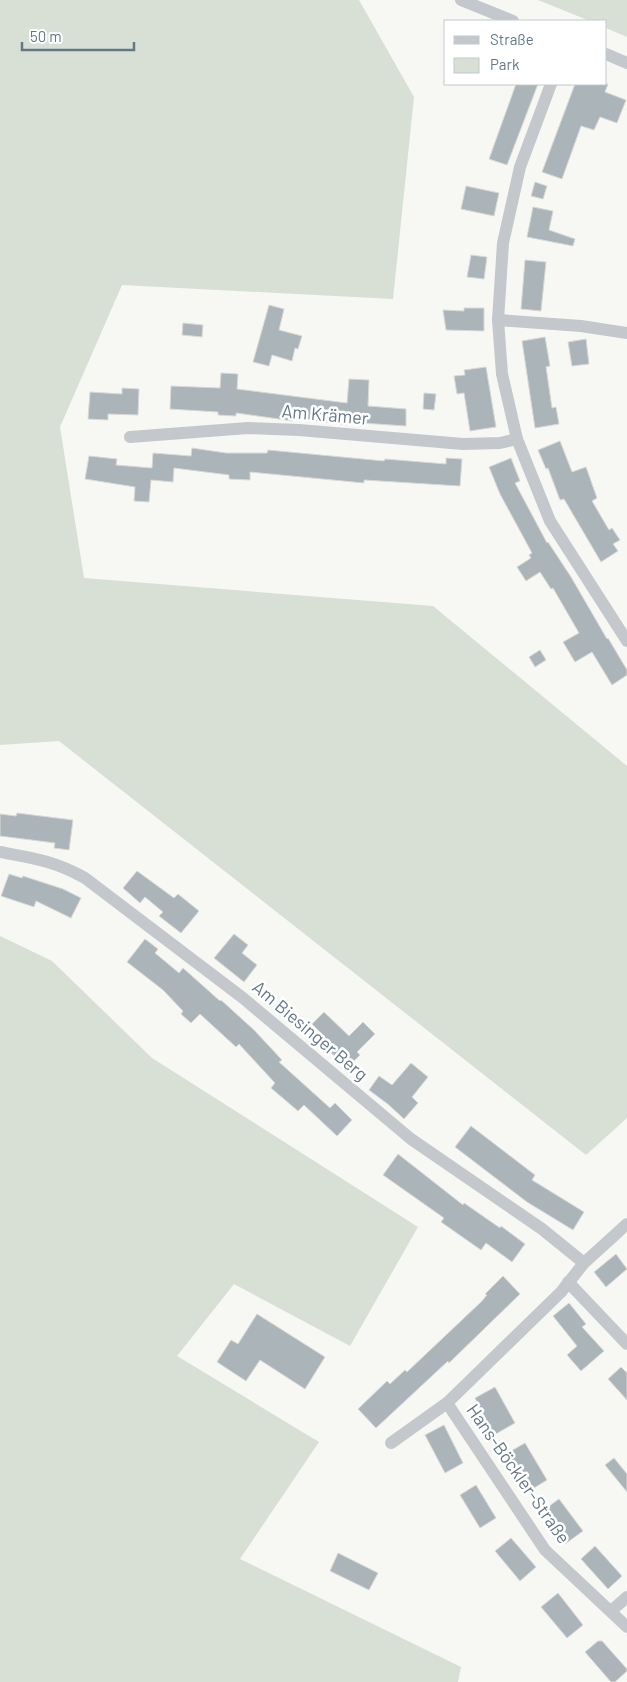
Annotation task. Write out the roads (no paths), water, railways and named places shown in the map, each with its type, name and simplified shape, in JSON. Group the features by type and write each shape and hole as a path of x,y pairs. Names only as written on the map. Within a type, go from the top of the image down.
{"street":[{"path":"461,0 511,20"},
{"path":"607,54 627,63"},
{"path":"551,85 520,167 503,243 499,280 498,320 502,374 517,439 550,521 627,641"},
{"path":"498,320 581,326 627,333"},
{"name":"Am Krämer","path":"130,437 248,428 299,430 464,444 500,443 517,439"},
{"name":"Am Biesinger Berg","path":"0,852 46,861 65,867 85,878 244,998 411,1139 542,1229 584,1263"},
{"path":"627,1224 584,1263 568,1282 627,1344"},
{"name":"Hans-Böckler-Straße","path":"391,1444 447,1403 561,1292 568,1282"},
{"name":"Hans-Böckler-Straße","path":"447,1403 545,1550 627,1627"},
{"path":"611,1610 627,1597"}]}
